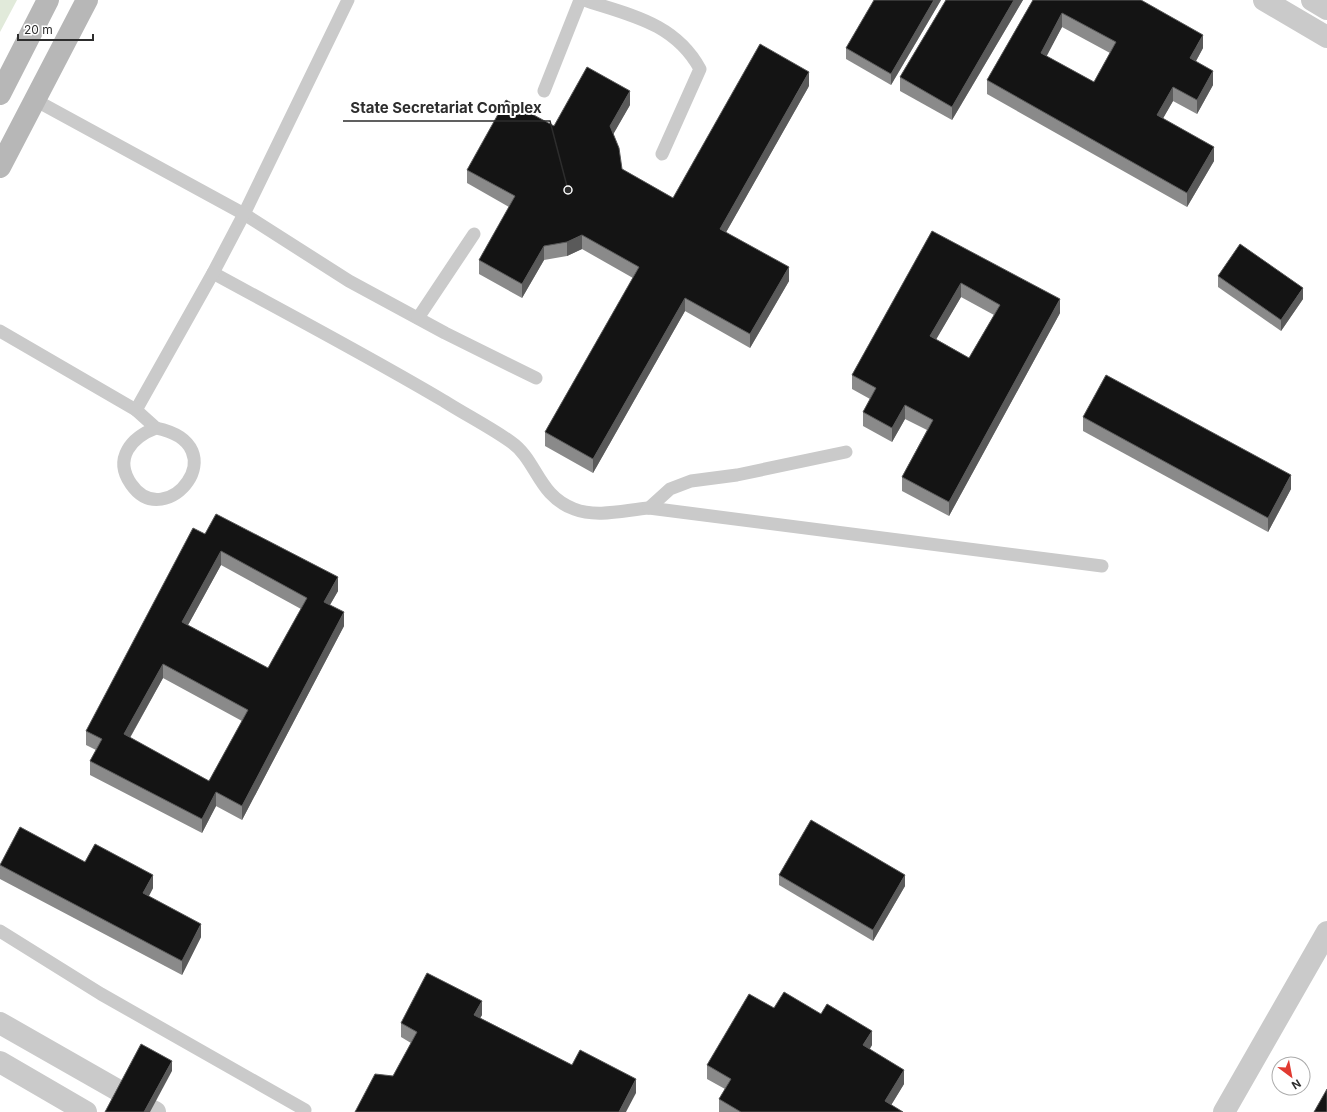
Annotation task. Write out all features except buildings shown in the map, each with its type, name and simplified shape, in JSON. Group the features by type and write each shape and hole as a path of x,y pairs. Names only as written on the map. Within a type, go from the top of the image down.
{"main road":[{"path":"0,94 48,0"},
{"path":"0,166 87,0"}],"street":[{"path":"1264,0 1327,37"},
{"path":"1312,0 1327,9"},
{"path":"1224,1112 1327,932"},
{"path":"0,1023 121,1092"},
{"path":"0,1062 86,1112"}],"lane":[{"path":"136,410 213,273 244,214 348,0"},
{"path":"544,91 580,0"},
{"path":"584,0 650,22 677,39 693,56 700,69 662,154"},
{"path":"35,100 244,214 349,281 536,378"},
{"path":"418,318 474,234"},
{"path":"213,273 400,375 512,443 553,497 574,509 594,514 649,508 1102,566"},
{"path":"0,331 136,410 156,428 171,431 181,437 189,446 193,457 194,469 190,480 183,489 174,495 163,498 152,498 142,494 133,487 127,478 124,468 125,457 129,447 136,437 156,428"},
{"path":"649,508 670,489 691,481 737,474 846,452"},
{"path":"0,932 101,994 305,1110"}],"green space":[{"path":"0,0 17,0 0,32"}],"place":[{"name":"State Secretariat Complex","path":"568,190"}]}
